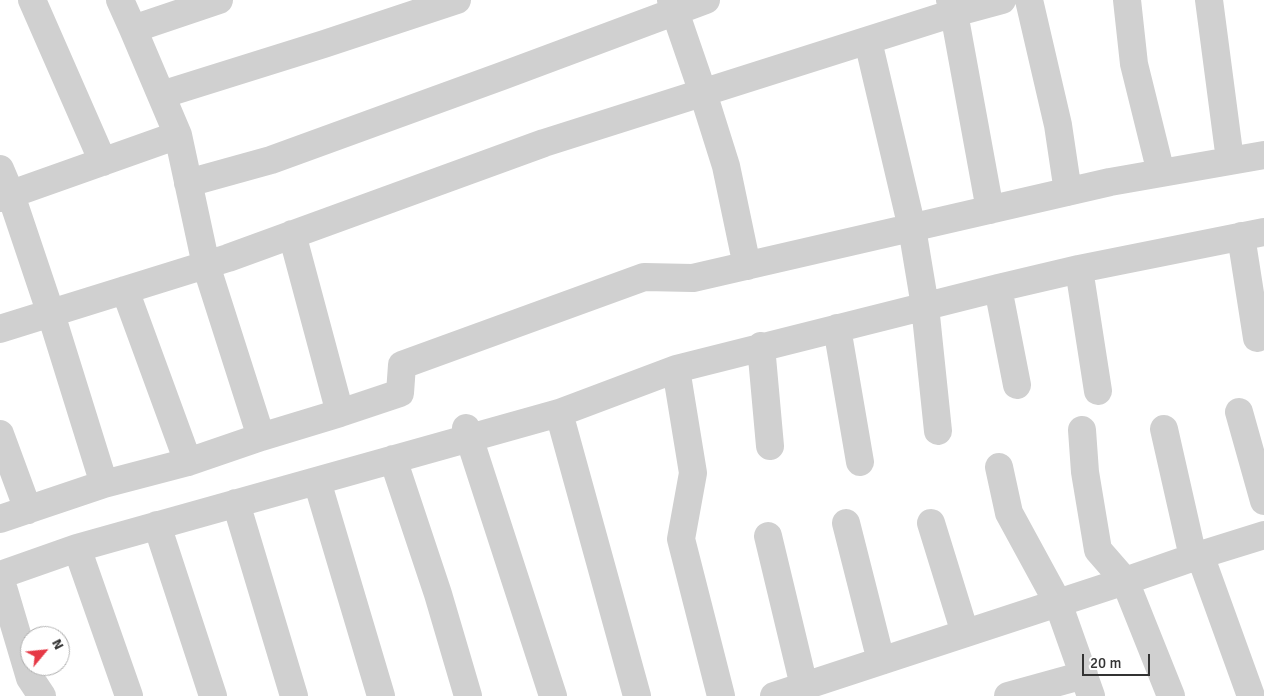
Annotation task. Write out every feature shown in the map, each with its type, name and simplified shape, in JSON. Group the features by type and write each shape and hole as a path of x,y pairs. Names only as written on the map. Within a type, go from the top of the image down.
{"street":[{"path":"32,0 103,162"},
{"path":"120,0 178,135 206,264 261,437"},
{"path":"133,29 219,0"},
{"path":"161,95 457,0"},
{"path":"188,184 271,160 502,76 673,6 706,0"},
{"path":"0,329 206,264 544,143 868,41 952,7 1002,0"},
{"path":"1029,0 1058,125 1068,192"},
{"path":"1128,0 1134,64 1161,173"},
{"path":"1209,0 1230,160"},
{"path":"673,6 704,93 726,166 747,266"},
{"path":"952,7 990,210"},
{"path":"868,41 912,228 925,306 938,431"},
{"path":"5,196 178,135"},
{"path":"0,519 104,484 188,462 400,393 402,365 644,278 693,278 1068,192 1264,155"},
{"path":"0,169 5,196 51,314 104,484"},
{"path":"292,234 340,413"},
{"path":"42,696 30,678 0,576 77,548 393,460 468,433 559,413 676,368 1079,269 1252,234 1257,338"},
{"path":"1079,269 1098,391"},
{"path":"998,288 1017,385"},
{"path":"125,290 188,462"},
{"path":"837,328 860,462"},
{"path":"761,346 770,446"},
{"path":"676,368 693,474 680,538 722,696"},
{"path":"1239,412 1264,501"},
{"path":"559,413 637,696"},
{"path":"1164,429 1197,556 1251,696"},
{"path":"1082,430 1085,472 1098,550 1125,581 1171,696"},
{"path":"468,433 554,696"},
{"path":"0,434 28,510"},
{"path":"393,460 438,594 468,696"},
{"path":"999,467 1009,513 1058,603 1087,686 1008,696"},
{"path":"317,481 381,696"},
{"path":"236,503 294,696"},
{"path":"931,523 965,633"},
{"path":"846,524 882,661"},
{"path":"157,525 213,696"},
{"path":"774,696 1264,535"},
{"path":"768,536 804,686"},
{"path":"77,548 129,696"}]}
